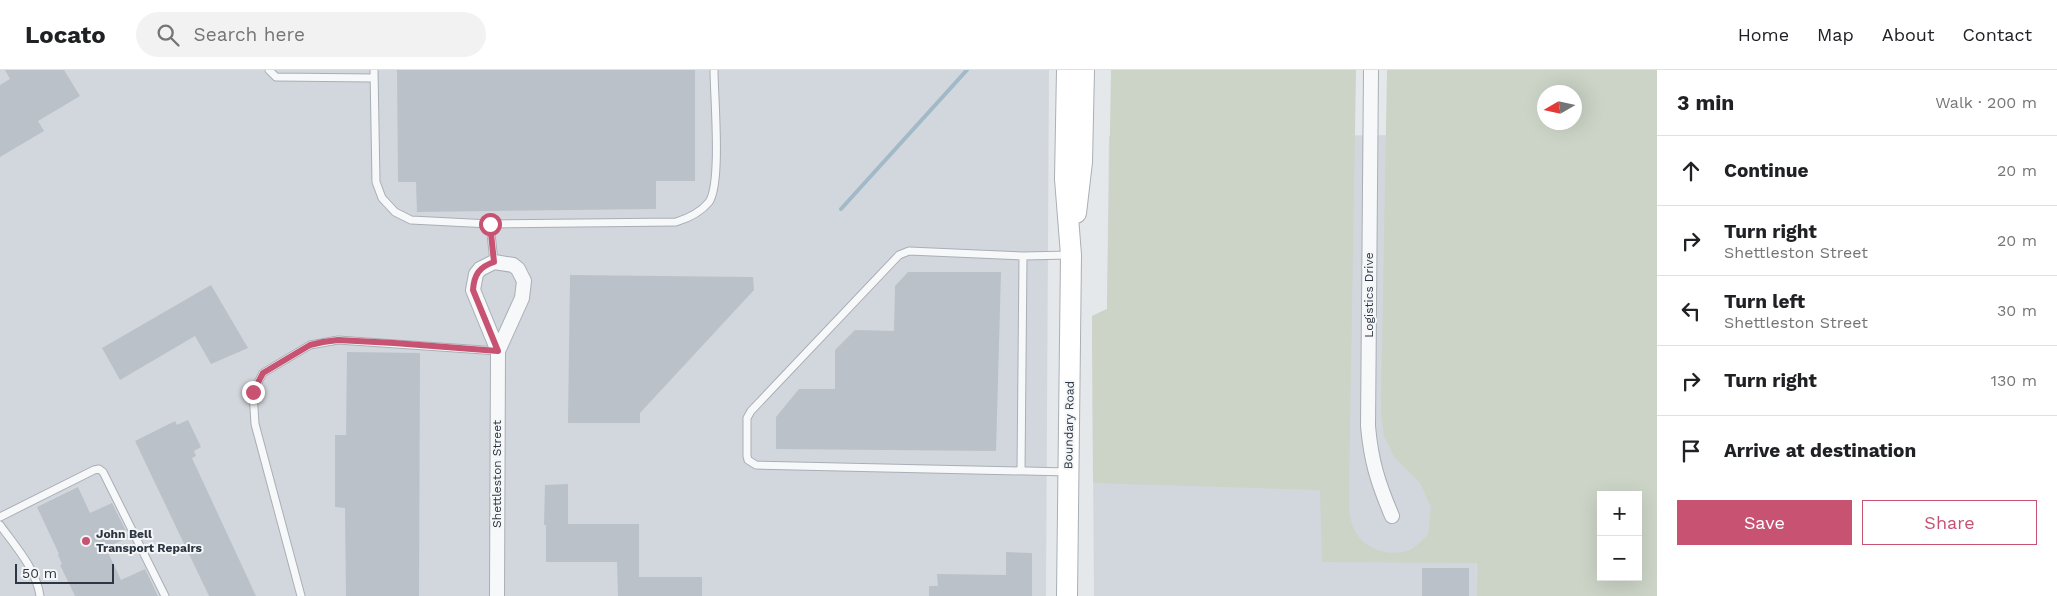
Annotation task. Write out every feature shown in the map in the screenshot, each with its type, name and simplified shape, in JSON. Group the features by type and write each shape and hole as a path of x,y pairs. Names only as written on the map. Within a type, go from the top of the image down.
{"main road":[{"name":"Boundary Road","path":"1067,70 1065,179 1071,255 1067,596"},
{"name":"Boundary Road","path":"1071,255 1082,162 1084,70"}],"street":[{"name":"Logistics Drive","path":"1371,70 1368,426 1370,452 1376,478 1392,516"},
{"name":"Shettleston Street","path":"497,596 498,351 473,290 473,283 480,269 494,262 513,265 518,269 524,281 522,298 498,351"}],"lane":[{"path":"269,70 276,77 373,73 376,182 382,198 394,212 411,220 490,224 676,222 694,216 710,201 716,179 714,70"},
{"path":"490,224 494,262"},
{"path":"1069,472 756,465 748,460 747,456 746,422 751,411 899,255 910,251 1023,256 1071,255"},
{"path":"1021,470 1023,256"},
{"path":"301,596 255,424 253,392 263,373 310,345 338,340 498,351"},
{"path":"0,517 99,469 103,472 165,596"},
{"path":"0,525 28,564 38,583 40,596"}],"shaded area":[{"path":"0,70 1049,70 1046,596 0,596"},
{"path":"1474,135 1477,596 1094,596 1092,316 1107,309 1109,136"}],"green space":[{"path":"1111,70 1356,70 1350,513 1354,530 1366,544 1391,553 1410,550 1428,535 1431,507 1420,483 1394,457 1384,436 1381,412 1387,70 1657,70 1657,596 1477,596 1477,563 1322,562 1320,490 1093,483 1092,316 1107,309"}],"building":[{"path":"5,70 64,70 80,96 38,121 44,131 0,157 0,85 10,79"},
{"path":"397,70 695,70 695,181 656,181 656,209 417,212 416,182 398,182"},
{"path":"908,272 1001,272 996,451 776,449 776,417 799,389 835,389 835,350 855,330 894,331 895,286"},
{"path":"570,275 753,277 754,290 640,413 640,423 568,423"},
{"path":"211,285 248,348 211,364 195,336 120,380 102,348"},
{"path":"347,352 420,353 419,596 346,596 345,508 335,507 335,435 346,435"},
{"path":"188,420 201,447 194,451 196,456 192,458 256,596 209,596 135,441 175,421 177,425"},
{"path":"568,484 568,524 639,524 639,577 702,577 702,596 618,596 617,562 546,562 546,525 544,525 545,485"},
{"name":"John Bell Transport Repairs","path":"78,487 90,513 112,503 129,537 106,548 121,580 145,569 158,596 75,596 60,565 62,564 59,554 37,507"},
{"path":"1006,552 1032,553 1032,596 929,596 929,586 938,586 937,574 1006,575"},
{"path":"1422,568 1469,568 1469,596 1422,596"}],"waterway":[{"path":"841,209 967,70"}],"place":[{"name":"John Bell Transport Repairs","path":"86,541"}],"route":[{"path":"253,392 263,373 310,345 323,342 338,340 498,351 476,302 473,290 476,274 486,264 494,262 490,224"}]}
